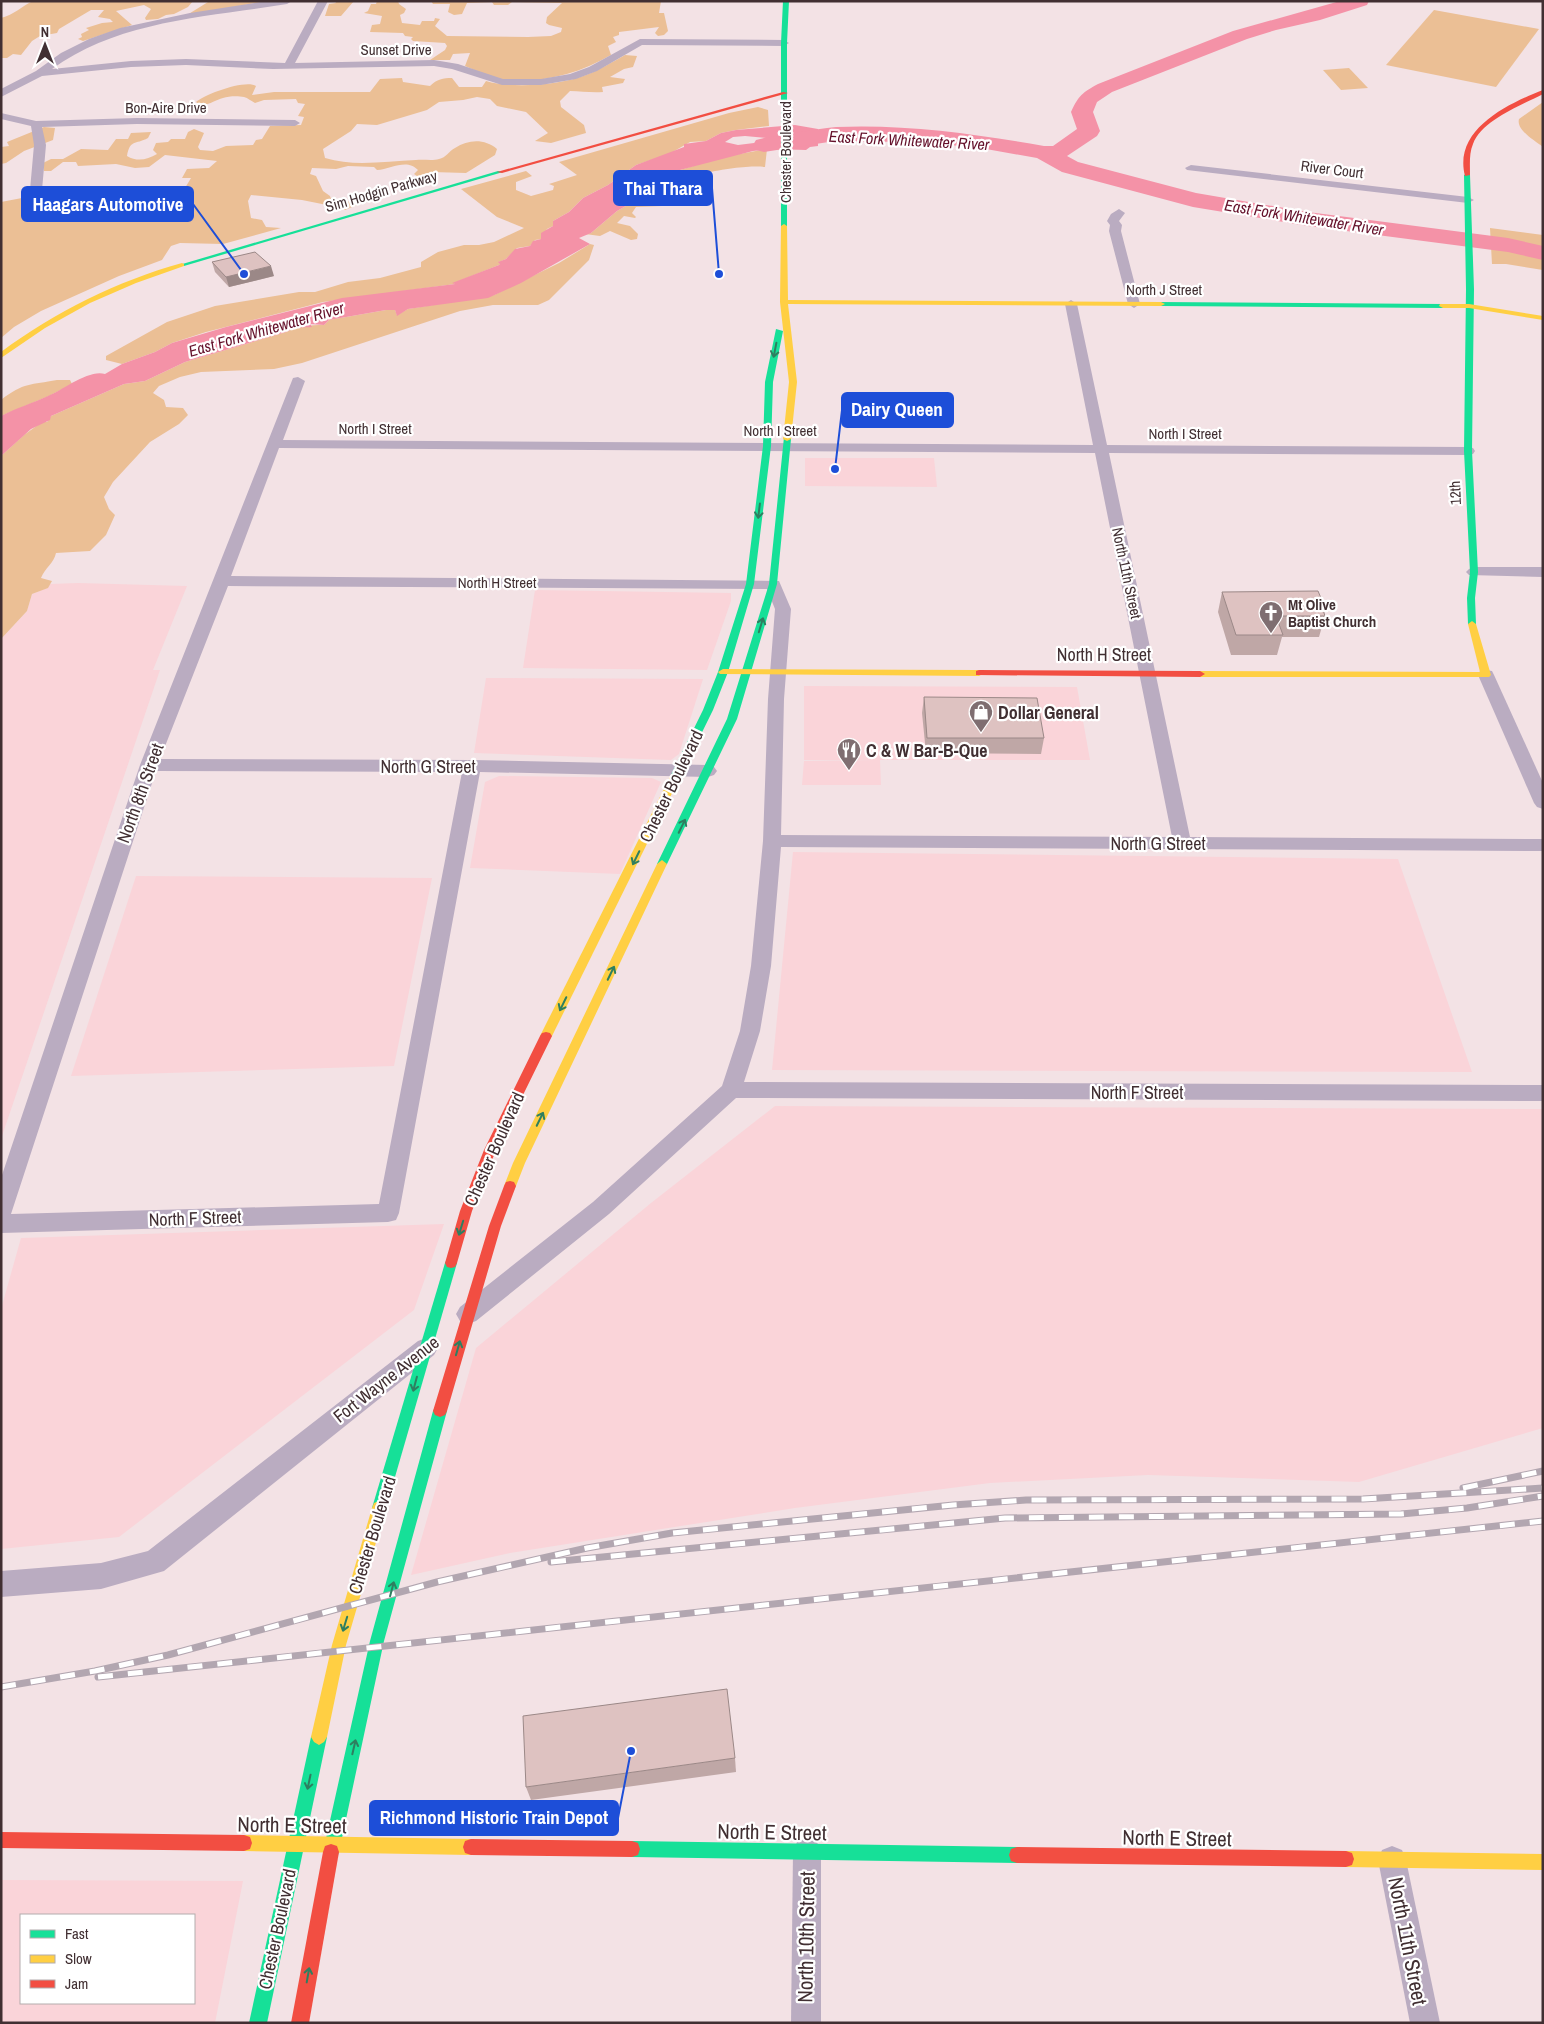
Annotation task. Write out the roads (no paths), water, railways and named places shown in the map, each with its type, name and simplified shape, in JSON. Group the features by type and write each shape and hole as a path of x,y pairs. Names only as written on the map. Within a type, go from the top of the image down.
{"main road":[{"name":"Chester Boulevard","path":"300,2023 332,1844 378,1641 427,1457 495,1226 519,1163 732,719 774,584 793,382 784,302 784,43 786,1"},
{"name":"12th","path":"1486,675 1472,627 1470,590 1474,572 1468,451 1470,278 1467,167 1470,143 1477,132 1492,119 1543,92"},
{"name":"Sim Hodgin Parkway","path":"1,356 67,310 98,294 144,276 436,190 785,97"},
{"name":"Chester Boulevard","path":"258,2023 339,1645 466,1211 490,1150 680,770 708,710 723,672 750,584 767,446 769,382 784,302"},
{"name":"North J Street","path":"784,302 1469,306 1543,318"},
{"name":"North H Street","path":"723,672 1486,675"},
{"name":"North E Street","path":"1,1840 1543,1862"}],"street":[{"path":"40,72 55,59 80,46 120,32 157,22 287,1"},
{"path":"289,65 323,1"},
{"name":"Sunset Drive","path":"1,94 40,72 171,62 289,65 445,64 495,80 528,82 557,80 581,74 605,63 640,42 784,43"},
{"path":"1,116 36,124 40,145 36,190 41,204 55,210 74,213 94,212 117,206 151,190"},
{"name":"Bon-Aire Drive","path":"36,124 137,121 295,123"},
{"name":"River Court","path":"1192,168 1468,200"},
{"path":"1119,212 1114,221 1116,225 1115,231 1134,304"},
{"name":"North 11th Street","path":"1071,304 1149,674 1182,843"},
{"name":"North 8th Street","path":"1,1212 148,765 186,674 298,381"},
{"name":"North I Street","path":"273,444 1468,451"},
{"path":"1474,572 1543,572"},
{"name":"North H Street","path":"221,581 774,584"},
{"name":"Chester Boulevard","path":"731,1090 750,1031 761,966 772,841 776,699 780,671 783,610 774,584"},
{"path":"1486,675 1543,803"},
{"name":"North G Street","path":"148,765 472,766 708,771"},
{"name":"North F Street","path":"1,1224 388,1212 472,766"},
{"name":"North G Street","path":"772,841 1543,845"},
{"name":"North F Street","path":"731,1090 1543,1093"},
{"name":"Fort Wayne Avenue","path":"1,1584 101,1576 155,1562 602,1208 731,1090"},
{"name":"North 10th Street","path":"806,2023 807,1852"},
{"name":"North 11th Street","path":"1392,1860 1424,2023"}],"water":[{"path":"795,125 818,129 818,146 810,147 806,150 771,149 753,151 680,170 674,176 661,181 638,199 617,211 591,233 579,238 590,244 521,283 488,298 408,309 397,316 395,310 386,310 329,320 324,325 310,324 312,327 297,328 185,362 145,381 124,384 51,416 50,420 31,429 1,456 1,416 48,396 84,377 91,374 105,374 122,364 155,352 172,343 226,327 342,298 455,284 452,283 499,265 498,262 506,259 515,249 530,246 533,241 541,239 541,233 553,226 553,221 569,212 583,198 608,185 636,165 684,147 684,144 706,141 721,133","holes":["733,137 766,138 763,139 769,141 738,145 725,142"]}],"waterway":[{"path":"1044,153 1059,152 1089,131 1082,112 1088,98 1105,88 1240,35 1271,25 1313,16 1360,1"},
{"name":"East Fork Whitewater River","path":"764,145 835,134 908,135 975,140 1044,153"},
{"name":"East Fork Whitewater River","path":"1044,153 1070,167 1193,200 1308,219 1508,245 1543,253"}],"railway":[{"path":"1463,1488 1543,1471"},
{"path":"1,1687 95,1671 168,1655 437,1582 587,1548 672,1533 953,1505 1026,1500 1363,1499 1543,1488"},
{"path":"551,1562 1005,1518 1401,1514 1467,1508 1543,1496"},
{"path":"98,1677 1543,1521"}],"place":[{"name":"Haagars Automotive","path":"244,274"},
{"name":"Thai Thara","path":"719,274"},
{"name":"Dairy Queen","path":"835,469"},
{"name":"Mt Olive Baptist Church","path":"1271,634"},
{"name":"Dollar General","path":"981,733"},
{"name":"C & W Bar-B-Que","path":"849,771"},
{"name":"Richmond Historic Train Depot","path":"631,1751"}]}
